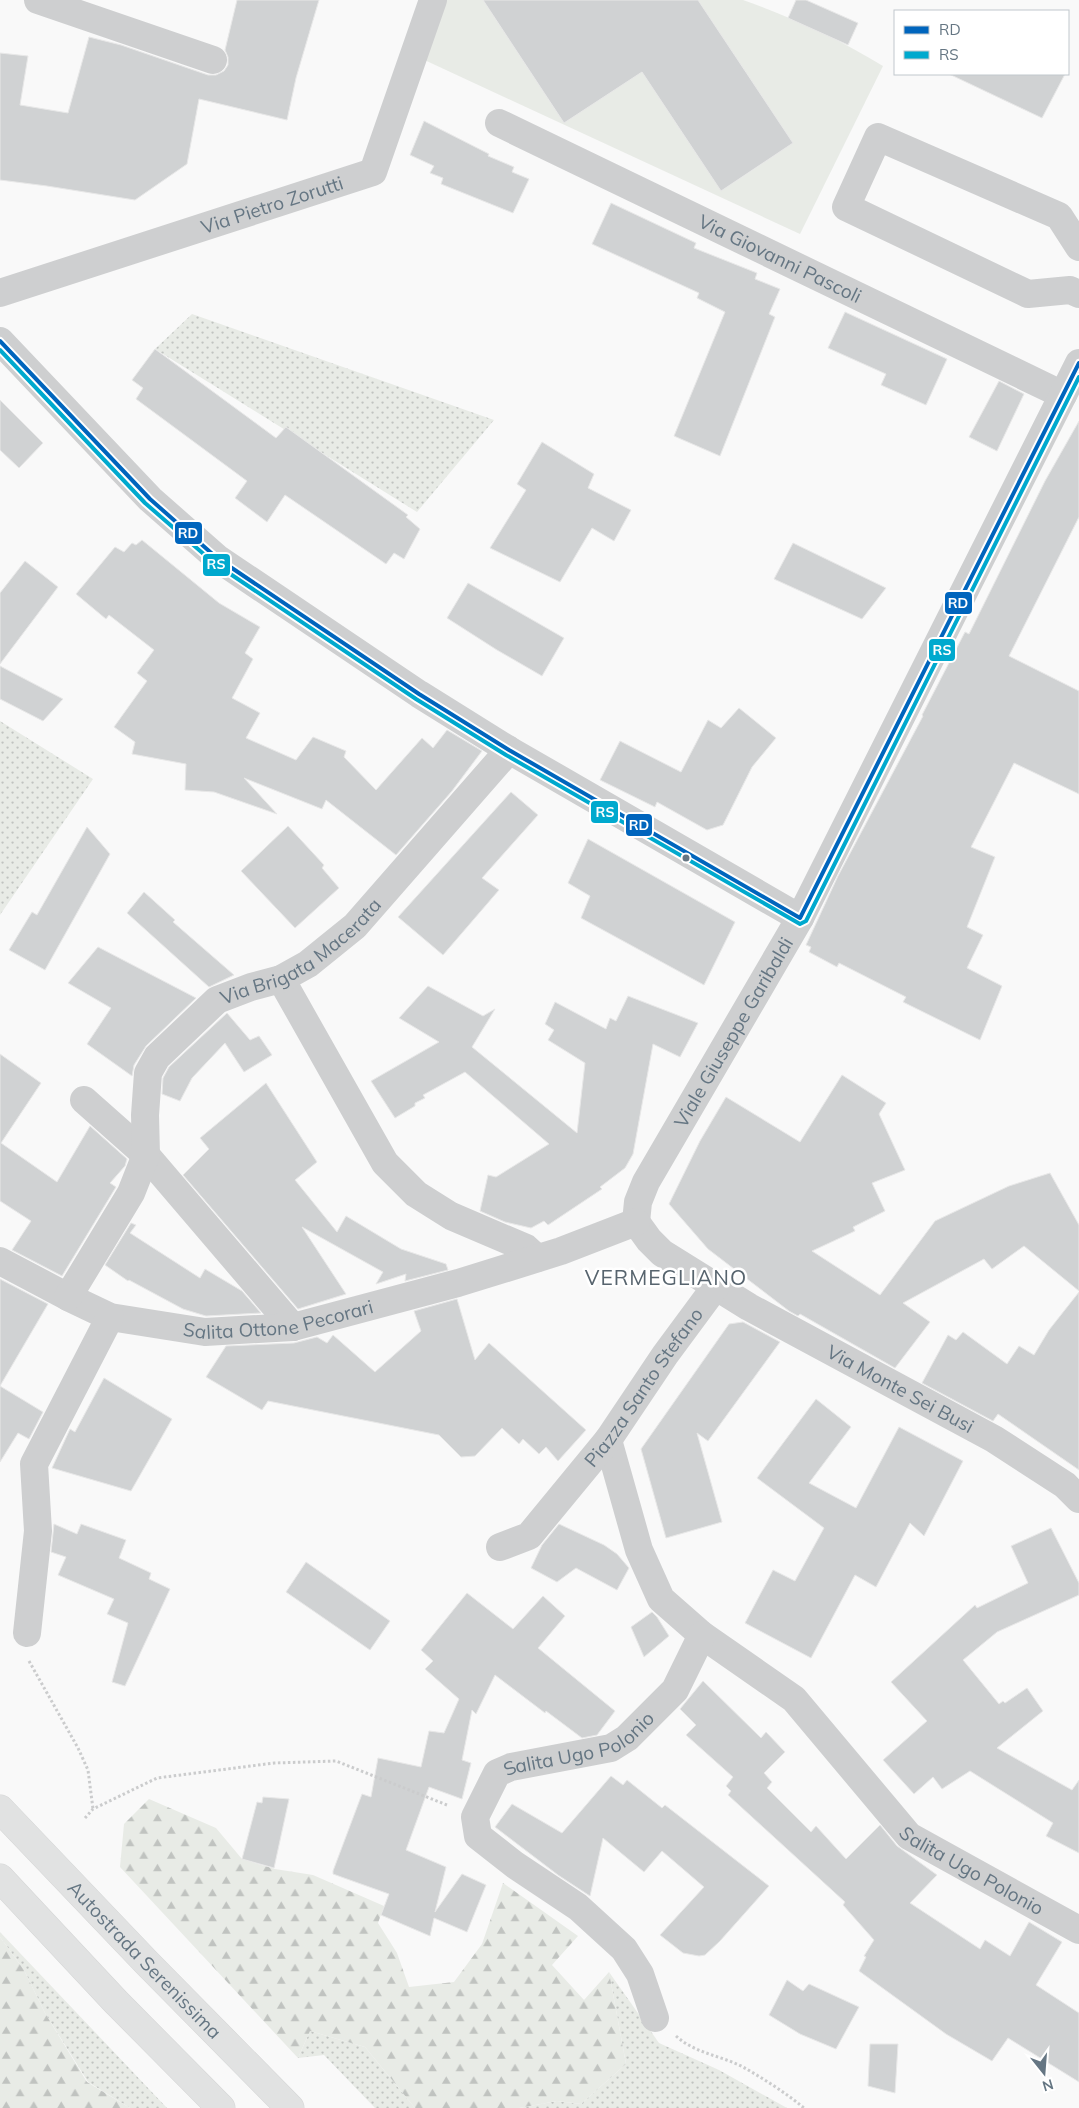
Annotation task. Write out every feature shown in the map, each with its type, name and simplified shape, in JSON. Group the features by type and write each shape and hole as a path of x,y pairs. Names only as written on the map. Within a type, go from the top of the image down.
{"highway":[{"name":"Autostrada Serenissima","path":"0,1808 154,1970 290,2108"},
{"path":"0,1878 116,2002 221,2108"}],"street":[{"path":"38,0 213,60"},
{"name":"Via Pietro Zorutti","path":"0,294 98,260 372,172 433,0"},
{"name":"Via Giovanni Pascoli","path":"499,123 1063,395"},
{"path":"1079,247 1059,216 878,137 846,207 1028,294 1070,290 1079,294"},
{"path":"0,341 150,499 217,558 419,694 509,750 800,918"},
{"name":"Viale Giuseppe Garibaldi","path":"636,1222 638,1202 646,1182 800,918 1079,363"},
{"name":"Via Brigata Macerata","path":"68,1297 131,1193 146,1155 145,1115 148,1073 157,1057 216,1000 250,987 281,979 308,964 355,926 423,851 509,750"},
{"path":"281,979 385,1164 416,1194 451,1216 526,1248 549,1255 636,1222 649,1240 662,1253 716,1286"},
{"path":"84,1100 146,1155 293,1327"},
{"name":"Salita Ottone Pecorari","path":"0,1261 110,1317 205,1332 293,1327 458,1283 549,1255"},
{"name":"Piazza Santo Stefano","path":"500,1547 528,1536 608,1440 665,1355 716,1286"},
{"name":"Via Monte Sei Busi","path":"716,1286 749,1307 994,1439 1065,1485 1079,1499"},
{"path":"27,1633 38,1531 34,1464 110,1317"},
{"name":"Salita Ugo Polonio","path":"608,1440 639,1550 661,1599 702,1636 794,1700 908,1836 1079,1930"},
{"name":"Salita Ugo Polonio","path":"475,1817 497,1773 511,1767 611,1748 627,1738 675,1690 702,1636"},
{"path":"475,1817 478,1836 515,1865 578,1908 624,1949 640,1974 655,2018"}],"path":[{"path":"27,1633 29,1663 55,1706 88,1770 93,1809"},
{"path":"85,1818 93,1809 156,1778 274,1762 336,1761 475,1817"},
{"path":"655,2018 688,2046 742,2067 792,2098 804,2108"}],"green space":[{"path":"437,0 743,0 815,29 883,66 800,234 418,57"},
{"path":"192,314 494,420 417,512 155,349"},
{"path":"0,721 93,779 0,915"},
{"path":"149,1799 216,1828 242,1859 275,1869 313,1875 384,1906 378,1923 397,1953 409,1987 454,1982 482,1944 503,1883 578,1936 552,1965 584,2000 609,1972 626,2064 581,2104 557,2101 519,2108 415,2108 365,2047 310,2031 298,2058 120,1867 124,1824"},
{"path":"0,1932 167,2108 130,2108 88,2082 45,2013 24,1970 0,1937"},
{"path":"0,1937 24,1970 45,2013 87,2082 130,2108 0,2108"},
{"path":"609,1972 659,2043 719,2070 787,2108 519,2108 557,2101 581,2104 626,2064"},
{"path":"310,2031 365,2047 415,2108 375,2108 324,2055 298,2058"}],"building":[{"path":"237,0 319,0 296,78 287,120 199,99 187,164 135,200 0,180 0,53 28,56 20,105 68,113 89,37 121,45 208,75 216,75 224,71 228,65 228,57 225,50"},
{"path":"483,0 698,0 793,143 721,191 642,72 564,123"},
{"path":"796,0 806,0 858,23 848,45 788,18"},
{"path":"951,75 1064,75 1042,118"},
{"path":"424,121 489,154 488,156 514,167 512,172 529,179 513,213 441,184 443,178 430,173 434,166 410,155"},
{"path":"611,203 696,243 694,248 757,273 755,279 780,289 769,314 775,317 720,456 674,436 725,312 697,298 699,293 592,244"},
{"path":"845,312 947,359 926,405 881,385 886,374 828,348"},
{"path":"155,349 276,438 286,427 408,515 406,517 420,529 404,559 394,553 386,564 285,495 267,522 235,498 247,481 136,399 143,388 132,380"},
{"path":"999,381 1024,394 997,451 969,437"},
{"path":"0,400 43,443 19,468 0,450"},
{"path":"1079,421 1079,517 1009,656 1079,691 1079,794 1014,763 971,847 995,857 967,927 983,935 967,968 1002,986 980,1040 903,1002 906,997 839,963 837,967 809,952 811,947 806,945 838,876 923,716 965,632 969,634 1045,481"},
{"path":"542,442 594,474 588,488 631,510 614,541 592,528 560,582 490,548 526,490 517,484"},
{"path":"142,540 219,603 260,627 245,653 253,659 232,698 260,713 246,738 296,760 313,737 346,751 344,757 376,790 422,738 433,748 447,730 482,751 452,791 396,855 326,800 322,809 244,778 277,814 214,792 185,790 186,764 132,754 135,742 114,727 147,681 137,673 154,650 109,615 106,619 76,594 115,547 124,552 132,543 136,545"},
{"path":"793,543 886,588 862,619 774,579"},
{"path":"25,561 58,587 0,664 0,593"},
{"path":"468,583 564,638 542,676 447,618"},
{"path":"0,666 63,699 43,721 0,699"},
{"path":"739,708 776,738 752,767 723,825 707,830 657,802 655,807 600,780 620,741 681,772 708,720 721,728"},
{"path":"511,792 538,815 482,878 499,890 443,955 398,917"},
{"path":"288,826 324,865 322,868 339,888 295,928 241,871"},
{"path":"87,827 110,854 45,970 9,950 32,912 37,915"},
{"path":"588,839 735,922 704,985 581,918 590,896 568,883"},
{"path":"144,892 175,920 173,922 234,975 209,987 127,913"},
{"path":"98,947 196,998 146,1046 134,1065 132,1076 87,1044 111,1008 68,983"},
{"path":"428,986 483,1016 495,1009 472,1047 577,1133 585,1063 548,1040 554,1030 545,1024 555,1002 606,1029 610,1018 616,1021 628,996 698,1023 680,1057 653,1044 633,1154 625,1168 600,1187 602,1189 548,1225 544,1221 531,1228 505,1222 480,1211 488,1175 496,1177 549,1144 465,1072 423,1095 425,1098 395,1118 371,1081 439,1042 399,1018"},
{"path":"227,1013 250,1040 259,1036 272,1055 244,1072 225,1043 192,1078 180,1101 162,1094 163,1078 169,1067"},
{"path":"0,1054 41,1083 1,1143 57,1182 90,1126 127,1159 125,1166 110,1183 116,1187 62,1276 12,1250 31,1221 0,1201"},
{"path":"842,1075 886,1103 879,1114 905,1170 872,1183 885,1211 853,1227 855,1231 812,1251 880,1295 935,1221 1009,1186 1050,1173 1079,1225 1079,1291 1024,1246 992,1269 984,1259 903,1303 930,1322 895,1368 800,1314 798,1316 789,1311 708,1249 669,1204 700,1141 726,1097 800,1142"},
{"path":"266,1083 317,1162 295,1180 337,1232 346,1216 401,1249 446,1264 448,1270 405,1281 406,1274 376,1284 383,1272 302,1227 346,1294 298,1309 183,1175 209,1149 200,1138"},
{"path":"131,1223 136,1225 130,1233 200,1278 205,1269 242,1291 261,1313 206,1316 183,1309 128,1281 105,1265"},
{"path":"0,1279 48,1304 0,1386"},
{"path":"1079,1292 1079,1470 998,1414 993,1421 922,1383 948,1335 956,1340 963,1332 1007,1364 1019,1346 1034,1355 1049,1330"},
{"path":"457,1299 475,1360 489,1343 586,1430 558,1461 546,1447 539,1454 523,1439 519,1444 502,1428 475,1456 461,1457 439,1435 268,1401 262,1410 206,1377 226,1346 294,1343 317,1337 327,1343 333,1335 375,1372 421,1331 414,1311"},
{"path":"743,1322 780,1342 708,1441 697,1433 722,1522 666,1538 641,1449 729,1324"},
{"path":"104,1378 172,1419 131,1491 52,1468 70,1429 75,1432"},
{"path":"0,1386 43,1412 29,1439 18,1433 0,1462"},
{"path":"816,1399 851,1427 809,1483 856,1508 899,1427 963,1461 924,1536 910,1523 876,1587 855,1575 811,1658 745,1623 773,1570 795,1581 824,1528 757,1478"},
{"path":"54,1524 77,1534 81,1524 126,1540 119,1558 151,1573 149,1579 170,1589 125,1686 112,1682 128,1623 107,1614 114,1599 58,1575 66,1557 51,1552"},
{"path":"559,1524 604,1545 617,1554 629,1568 617,1590 576,1568 557,1582 531,1568 542,1545"},
{"path":"1051,1528 1079,1583 1079,1595 997,1632 963,1660 999,1704 1003,1701 1005,1703 1027,1688 1043,1711 997,1748 1072,1790 1079,1780 1079,1853 1046,1836 1053,1823 970,1771 942,1789 933,1777 914,1794 883,1760 927,1721 891,1682 975,1605 977,1608 1028,1583 1011,1546"},
{"path":"306,1562 390,1621 370,1650 286,1592"},
{"path":"467,1593 513,1629 543,1596 565,1616 538,1648 615,1711 597,1735 582,1738 495,1675 476,1714 472,1710 462,1760 471,1763 462,1799 429,1787 406,1850 446,1867 435,1912 462,1874 486,1885 467,1932 434,1918 430,1936 381,1915 389,1894 333,1874 333,1871 362,1794 371,1797 378,1758 421,1767 429,1731 444,1733 459,1699 425,1669 433,1661 421,1650"},
{"path":"652,1612 669,1636 644,1657 631,1627"},
{"path":"703,1681 761,1738 766,1732 785,1752 764,1773 772,1782 767,1788 811,1832 816,1826 846,1859 880,1825 897,1846 937,1875 910,1903 980,1949 985,1940 1010,1956 1029,1922 1062,1942 1036,1985 1079,2013 1079,2082 1008,2038 992,2061 946,2034 859,1971 866,1957 864,1956 874,1940 843,1905 845,1902 728,1795 731,1791 726,1786 733,1777 686,1735 696,1725 680,1709"},
{"path":"611,1776 623,1785 627,1780 662,1808 665,1805 769,1886 705,1955 699,1956 683,1953 660,1935 704,1887 662,1851 644,1872 603,1838 590,1896 558,1875 495,1827 512,1804 562,1833"},
{"path":"263,1797 289,1799 274,1868 242,1859 257,1802 262,1803"},
{"path":"787,1980 803,1991 809,1984 859,2007 836,2049 800,2034 769,2015"},
{"path":"870,2044 898,2044 895,2093 868,2086"}],"transit line":[{"name":"RD","path":"0,341 150,499 217,558 419,694 509,750 800,918 1079,363"},
{"name":"RS","path":"0,350 145,503 214,563 416,699 506,755 800,924 806,921 1079,377"}],"district":[{"name":"VERMEGLIANO","path":"666,1278"}]}
